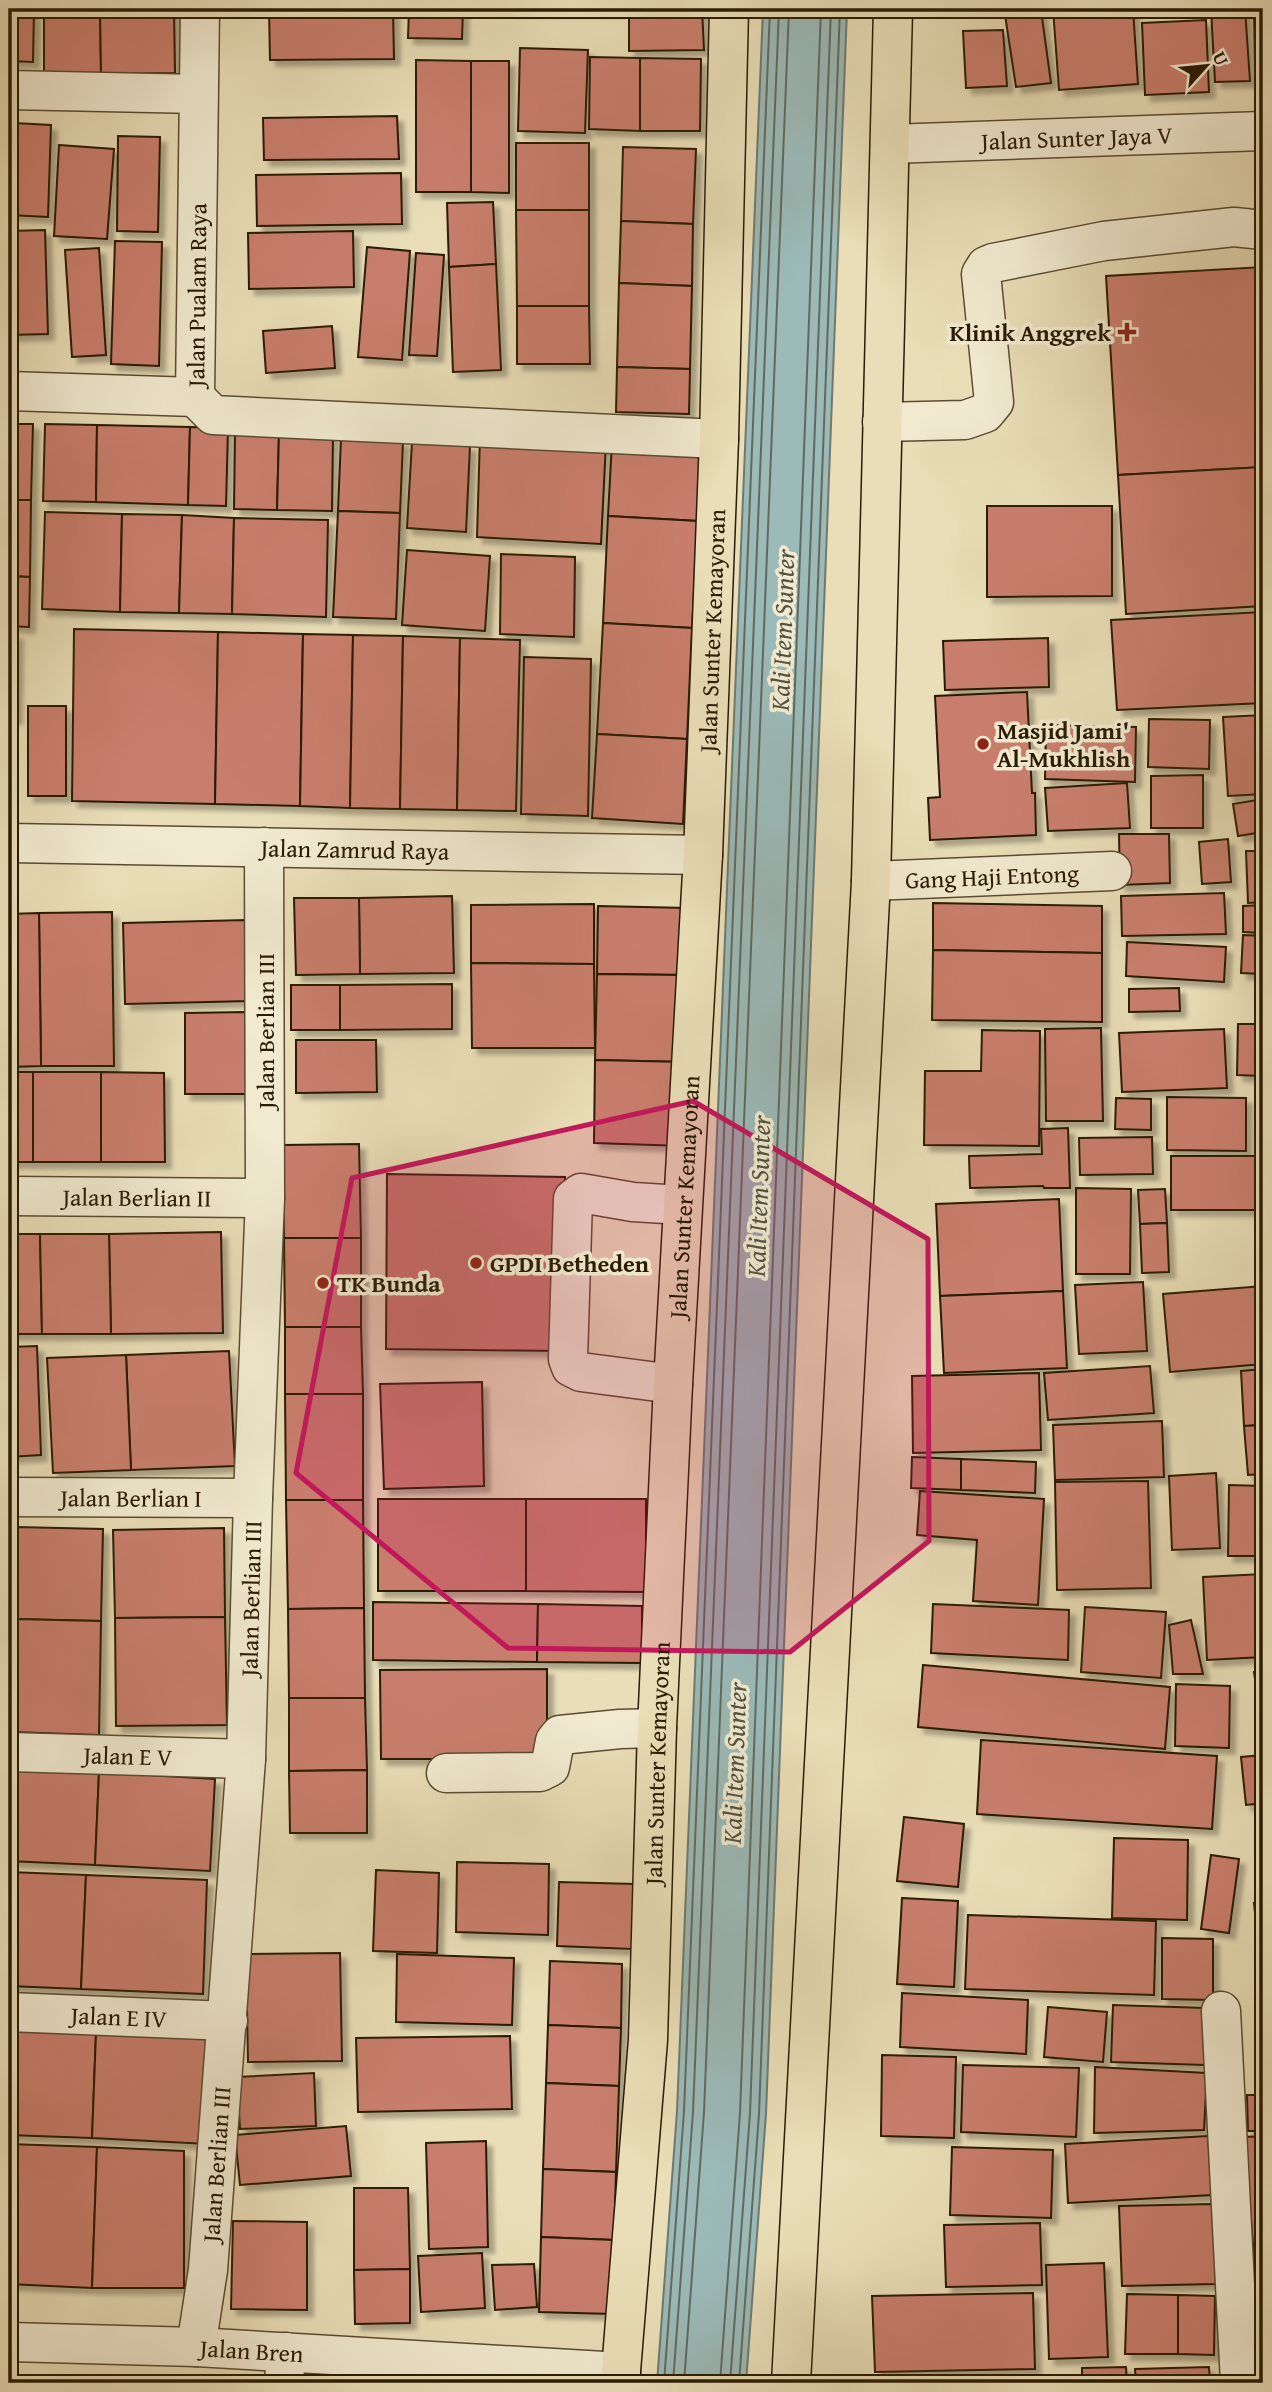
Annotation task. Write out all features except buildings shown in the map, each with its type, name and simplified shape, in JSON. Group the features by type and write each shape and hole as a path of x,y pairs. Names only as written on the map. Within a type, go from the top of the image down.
{"main road":[{"name":"Jalan Sunter Kemayoran","path":"620,2377 648,2040 657,1728 682,1205 703,855 719,439 729,9"},
{"path":"791,2383 871,881 893,9"}],"street":[{"name":"Jalan Pualam Raya","path":"9,391 195,397 200,9"},
{"path":"9,90 198,94"},
{"name":"Jalan Sunter Jaya V","path":"890,144 1263,131"},
{"path":"882,422 965,420 985,413 994,402 981,274 993,263 1104,241 1234,227 1263,230"},
{"path":"195,397 213,415 719,439"},
{"name":"Jalan Zamrud Raya","path":"9,843 703,855"},
{"name":"Jalan Berlian III","path":"196,2347 208,2270 246,1759 265,1198 264,847"},
{"name":"Gang Haji Entong","path":"871,881 1112,871"},
{"path":"673,1384 581,1372 571,1367 568,1359 573,1199 581,1193 633,1202 682,1205"},
{"name":"Jalan Berlian II","path":"9,1196 265,1198"},
{"name":"Jalan Berlian I","path":"9,1497 253,1498"},
{"path":"446,1773 540,1772 550,1767 555,1741 560,1735 657,1728"},
{"name":"Jalan E V","path":"9,1752 246,1759"},
{"path":"1221,2011 1240,2383"},
{"name":"Jalan E IV","path":"9,2012 228,2021"},
{"name":"Jalan Bren","path":"9,2342 196,2347 285,2367 620,2377"}],"highlighted area":[{"path":"693,1101 928,1239 929,1541 790,1652 508,1648 296,1473 352,1178"}],"water":[{"name":"Kali Item Sunter","path":"763,9 847,9 766,2114 746,2383 657,2383 677,2111"}],"place":[{"name":"Klinik Anggrek","path":"1127,332"},
{"name":"Masjid Jami' Al-Mukhlish","path":"983,744"},
{"name":"GPDI Betheden","path":"476,1263"},
{"name":"TK Bunda","path":"323,1283"}]}
